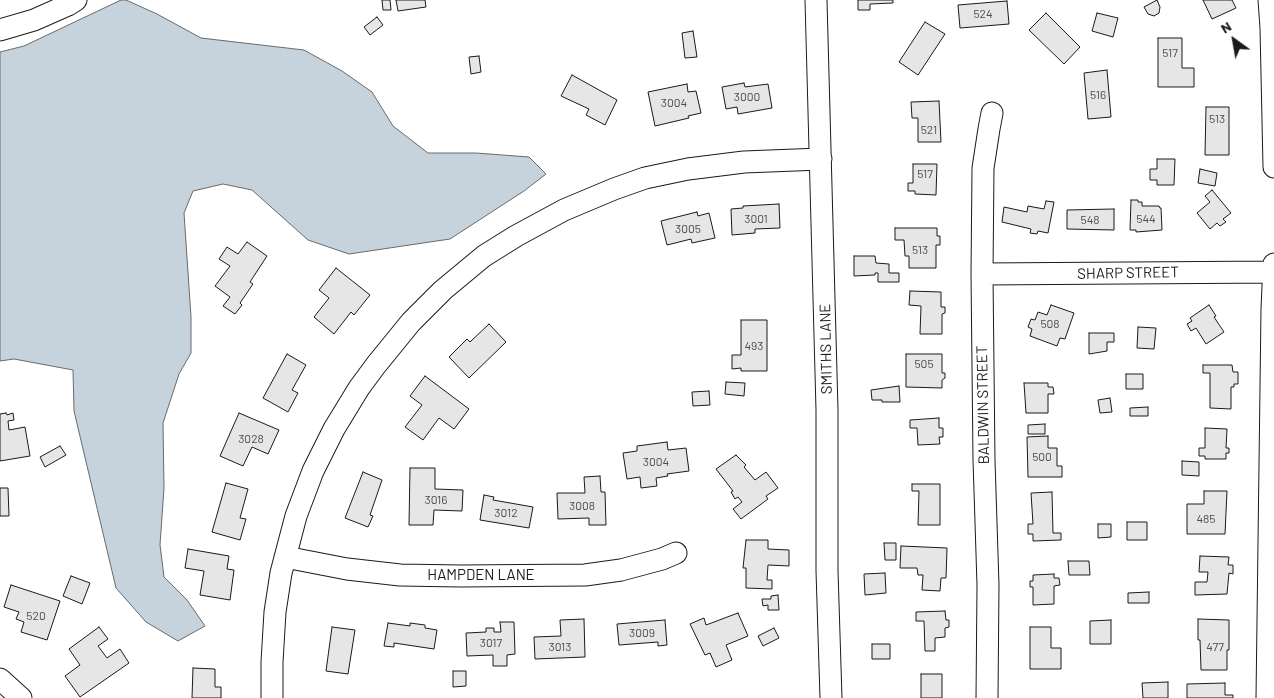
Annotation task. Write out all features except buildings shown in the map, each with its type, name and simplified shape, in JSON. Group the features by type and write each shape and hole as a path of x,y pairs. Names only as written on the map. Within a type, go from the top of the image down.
{"street":[{"path":"0,30 34,20 76,0"},
{"name":"SMITHS LANE","path":"816,0 827,410 827,571 831,698"},
{"path":"1269,0 1272,48 1274,167"},
{"name":"BALDWIN STREET","path":"987,698 988,585 984,460 982,274 983,168 992,114"},
{"path":"272,698 275,612 285,557 296,516 313,471 334,428 359,388 411,322 442,290 484,256 516,236 564,210 645,178 688,169 744,162 821,160"},
{"path":"1267,698 1272,504 1272,308 1274,264"},
{"name":"SHARP STREET","path":"982,274 1274,272"},
{"name":"HAMPDEN LANE","path":"285,557 347,569 400,575 585,575 621,570 676,553"},
{"path":"0,679 20,698"}],"shaded area":[{"path":"121,0 126,0 157,14 201,38 304,50 342,71 372,92 393,126 428,153 476,153 529,157 546,174 524,191 450,239 349,254 308,240 252,190 223,184 193,191 184,213 191,317 191,353 179,374 163,423 164,488 160,545 164,577 187,600 205,626 178,641 146,622 116,588 74,411 73,370 14,359 0,361 0,52 24,46"}]}
